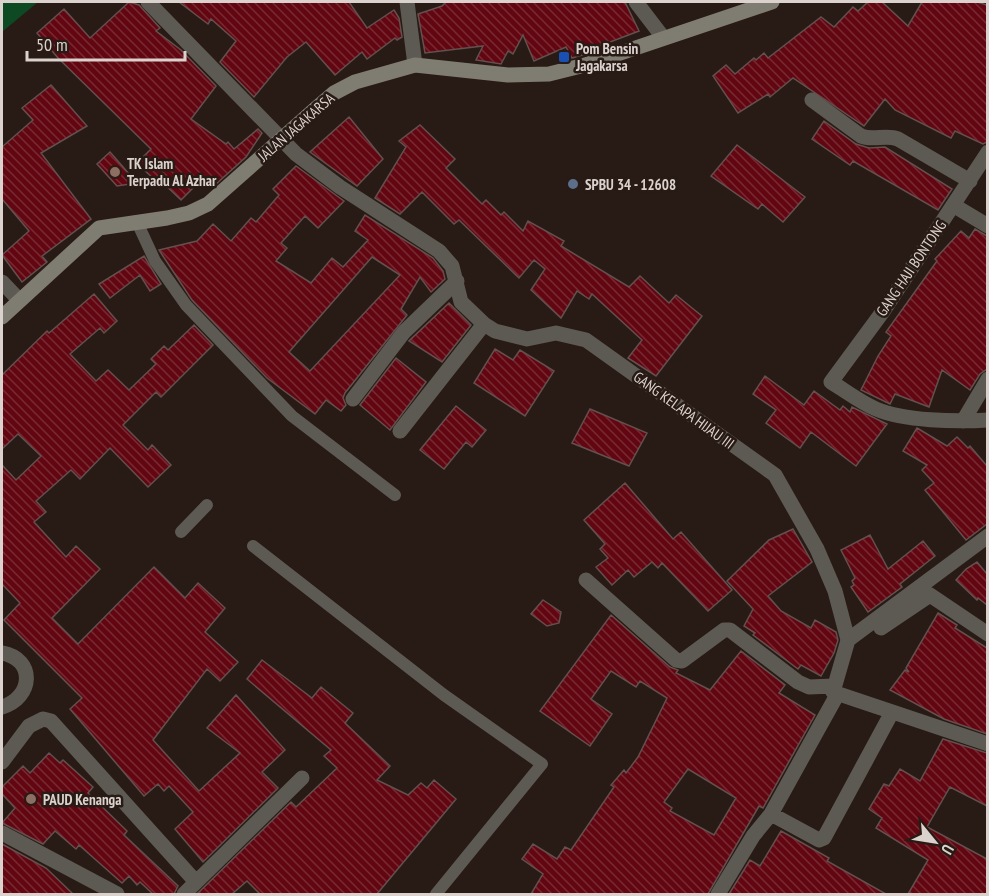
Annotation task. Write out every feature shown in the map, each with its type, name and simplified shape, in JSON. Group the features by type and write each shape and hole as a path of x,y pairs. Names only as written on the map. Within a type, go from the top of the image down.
{"main road":[{"name":"JALAN JAGAKARSA","path":"2,317 99,228 189,213 208,204 334,93 355,82 415,65 508,75 549,74 585,65 662,36 772,2"}],"street":[{"name":"GANG KELAPA HIJAU III","path":"148,2 281,140 321,174 439,251 452,266 462,302 484,324 495,331 527,339 556,333 586,340 775,475 817,549 835,591 848,640"},
{"path":"408,2 415,65"},
{"path":"636,2 662,36"},
{"path":"812,100 861,136 867,138 889,135 970,181"},
{"name":"GANG HAJI BONTONG","path":"963,421 890,414 865,404 831,382 884,310 987,152"},
{"path":"953,205 987,226"},
{"path":"352,399 404,332 457,281"},
{"path":"2,282 19,300"},
{"path":"400,431 484,324"},
{"path":"963,421 987,379"},
{"path":"963,421 987,420"},
{"path":"718,894 753,836 771,814 835,690 848,640 987,536"},
{"path":"586,580 676,660 681,661 724,630 730,630 798,682 809,687 835,690 891,714 987,744"},
{"path":"848,640 875,632 930,595 987,634"},
{"path":"2,653 10,654 20,662 26,672 26,684 22,695 12,704 2,707"},
{"path":"771,814 819,840 824,838 891,714"},
{"path":"2,762 29,726 42,719 51,721 195,882"},
{"path":"184,894 302,778"},
{"path":"2,833 117,894"}],"lane":[{"path":"137,222 155,261 186,305 292,416 395,495"},
{"path":"181,532 207,505"},
{"path":"253,546 444,695 542,764 436,894"}],"green space":[{"path":"2,2 38,2 2,32"}],"building":[{"path":"129,2 139,5 160,28 156,31 181,50 216,86 191,119 226,144 228,142 234,149 258,129 262,133 246,157 216,184 208,178 204,185 199,182 181,200 137,163 151,149 58,58 37,33 64,9 90,38"},
{"path":"179,2 349,2 367,28 394,10 399,18 402,37 397,40 395,38 367,59 362,52 335,75 306,42 287,57 254,97 220,62 236,41 211,19 208,24"},
{"path":"446,2 625,2 639,31 594,48 596,51 572,58 566,47 534,61 523,35 513,54 508,51 501,64 476,60 483,46 425,53 418,14 442,6"},
{"path":"868,2 882,2 908,26 922,2 977,2 987,5 987,142 983,144 955,131 951,138 895,110 885,99 864,126 793,78 770,97 768,94 738,113 713,76 726,65 735,74 754,58 756,60 764,53 768,58 821,17 834,27 853,7 858,11"},
{"path":"51,85 87,126 41,153 91,219 42,256 47,262 22,282 2,255 29,231 2,199 2,147 33,120 22,108"},
{"path":"349,117 383,159 357,186 310,152"},
{"path":"824,121 856,144 869,148 885,147 952,189 938,210 853,161 850,165 812,139"},
{"path":"420,125 455,159 446,168 482,204 486,200 501,215 504,212 523,231 528,221 564,241 561,246 629,287 640,276 669,303 676,295 702,316 656,376 628,358 642,340 592,294 589,299 577,291 561,318 531,290 545,269 534,260 519,278 459,220 454,224 422,192 400,214 375,198 406,147 399,141"},
{"path":"737,145 805,197 783,222 762,204 758,209 711,176"},
{"name":"TK Islam Terpadu Al Azhar","path":"110,152 137,183 117,186 97,164"},
{"path":"296,166 344,201 318,228 305,216 281,243 287,248 276,261 311,283 332,258 343,267 368,240 355,231 365,215 433,258 443,271 445,279 431,292 420,277 401,309 407,315 345,393 343,398 346,405 341,411 326,400 315,414 267,378 192,300 159,250 197,241 213,224 231,241 251,218 256,222 279,195 273,189","holes":["372,257 400,275 310,371 289,352"]},
{"path":"975,229 987,236 987,369 980,374 970,390 942,370 929,407 895,394 890,404 861,390 891,336 886,332 937,261 935,259 961,231 969,238"},
{"path":"144,256 161,284 150,291 140,275 110,298 99,284"},
{"path":"94,294 117,321 104,333 100,328 70,354 96,381 108,370 129,390 156,364 151,359 164,346 168,350 194,325 213,345 161,397 156,392 123,425 148,450 152,445 171,465 148,487 110,448 80,479 71,470 36,501 46,512 34,522 66,557 76,546 100,569 52,618 78,644 154,567 185,598 198,583 225,608 205,632 238,662 220,681 207,669 153,740 199,791 240,753 207,728 236,695 285,750 262,772 278,788 203,862 175,829 193,812 169,786 164,791 158,784 144,796 70,709 82,698 4,620 20,603 2,584 2,465 16,480 41,456 18,434 2,449 2,375 47,331 49,333"},
{"path":"449,303 471,325 442,362 409,341"},
{"path":"495,349 513,360 520,350 554,371 525,416 474,383"},
{"path":"396,358 426,382 390,430 360,405"},
{"path":"765,376 804,405 814,391 840,410 843,406 850,412 852,407 887,424 856,466 811,432 800,448 766,423 776,410 753,394"},
{"path":"456,406 486,430 472,447 466,442 444,469 420,450"},
{"path":"590,409 647,433 629,466 572,443"},
{"path":"917,428 947,446 957,437 968,448 970,446 987,466 987,524 966,540 925,490 934,483 922,470 927,465 903,451"},
{"path":"625,483 673,539 681,532 732,590 708,611 662,563 658,568 652,562 634,577 628,570 612,585 596,567 608,558 600,549 605,544 584,520"},
{"path":"793,529 812,562 768,596 781,611 811,628 815,620 836,632 838,640 834,653 821,676 801,665 798,669 744,626 753,609 727,581 769,540"},
{"path":"870,535 888,569 923,541 935,556 900,584 902,587 868,612 851,587 854,585 852,581 855,578 841,550"},
{"path":"977,562 987,574 987,605 978,598 977,600 956,580 966,569"},
{"path":"543,600 561,612 559,623 547,626 531,614"},
{"path":"938,613 957,625 955,628 987,648 987,734 944,719 890,690 905,670 909,672 906,668"},
{"path":"611,615 670,667 678,670 676,673 710,690 741,651 785,685 779,693 815,715 763,808 759,806 708,894 531,894 543,874 522,859 533,844 557,859 565,847 571,850 614,787 611,785 624,770 626,773 638,757 667,698 640,681 636,687 611,671 591,699 612,714 590,746 540,711","holes":["688,769 736,798 714,835 670,811 672,808 664,802"]},
{"path":"262,660 312,698 321,687 353,713 345,723 390,766 377,780 408,795 421,783 427,788 434,780 456,799 377,894 260,894 247,881 232,894 197,894 291,802 296,807 337,768 324,756 331,750 247,679"},
{"path":"943,739 987,753 987,806 950,787 927,827 987,859 987,894 908,894 928,860 876,828 882,818 869,809 884,784 889,786 900,769 920,781"},
{"path":"49,753 60,763 63,760 93,787 88,793 127,831 124,835 178,886 174,894 153,894 140,882 137,885 129,876 122,883 79,845 76,849 55,831 43,844 2,823 15,808 2,794 2,787 23,766 30,773"},
{"path":"781,831 829,858 827,861 886,894 729,894 750,860 760,866"},
{"path":"2,844 46,868 73,894 2,894"}],"place":[{"name":"Pom Bensin Jagakarsa","path":"564,57"},
{"name":"TK Islam Terpadu Al Azhar","path":"115,172"},
{"name":"SPBU 34 - 12608","path":"573,184"},
{"name":"PAUD Kenanga","path":"31,799"}]}
